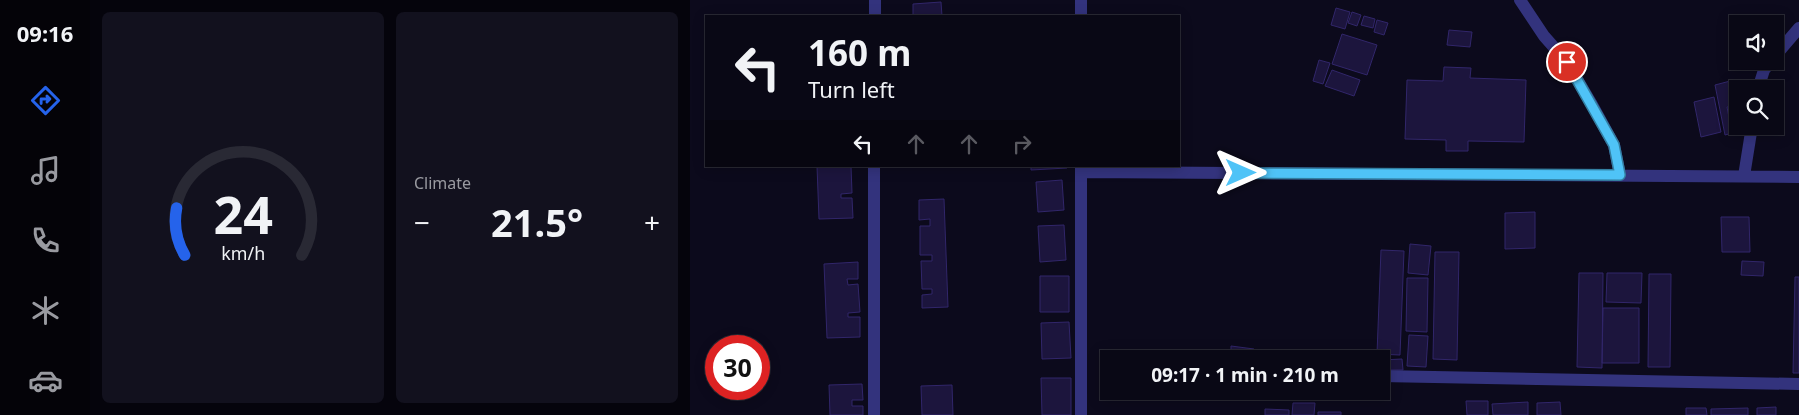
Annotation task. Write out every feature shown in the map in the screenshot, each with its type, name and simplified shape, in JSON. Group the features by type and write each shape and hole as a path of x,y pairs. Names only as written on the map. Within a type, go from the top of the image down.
{"street":[{"path":"875,0 875,15"},
{"path":"1081,0 1081,15"},
{"path":"1520,0 1544,36 1567,62 1614,145 1620,175"},
{"path":"1784,46 1799,28"},
{"path":"1744,176 1751,135"},
{"path":"874,167 874,415"},
{"path":"1081,415 1081,169 1799,177"},
{"path":"1390,376 1799,384"}],"building":[{"path":"941,2 942,15 913,15 913,4"},
{"path":"1336,8 1350,12 1345,29 1331,25"},
{"path":"1352,12 1361,15 1357,26 1348,23"},
{"path":"1364,16 1375,19 1373,28 1361,25"},
{"path":"1377,20 1388,23 1384,35 1374,32"},
{"path":"1449,30 1472,32 1470,47 1447,45"},
{"path":"1342,34 1377,45 1367,75 1332,64"},
{"path":"1319,60 1330,63 1323,84 1313,81"},
{"path":"1444,67 1471,68 1470,78 1526,80 1524,142 1468,141 1468,151 1446,151 1446,140 1405,139 1407,80 1443,81"},
{"path":"1332,70 1360,80 1354,96 1325,86"},
{"path":"1729,81 1729,107 1727,107 1729,134 1725,135 1715,85"},
{"path":"1714,97 1721,132 1701,137 1694,102"},
{"path":"817,167 851,167 852,193 841,194 841,198 852,198 853,218 819,219"},
{"path":"1031,167 1067,168 1031,170"},
{"path":"1062,180 1064,210 1038,212 1036,182"},
{"path":"944,199 948,307 922,308 922,295 932,294 932,289 922,289 921,261 932,261 932,255 920,255 920,226 930,226 930,219 919,220 919,200"},
{"path":"1535,212 1535,248 1505,249 1505,213"},
{"path":"1721,217 1749,217 1750,252 1722,252"},
{"path":"1064,225 1066,260 1040,262 1038,226"},
{"path":"1410,244 1431,246 1428,275 1408,273"},
{"path":"1381,250 1404,251 1400,355 1390,355 1390,350 1377,350"},
{"path":"1435,252 1459,252 1457,360 1433,359"},
{"path":"1742,261 1764,262 1763,276 1741,275"},
{"path":"858,262 858,279 847,279 848,285 858,284 860,312 848,313 848,317 860,317 860,337 827,338 824,264"},
{"path":"1579,273 1603,273 1602,368 1577,367"},
{"path":"1607,273 1642,273 1641,303 1606,302"},
{"path":"1649,274 1671,274 1670,367 1648,367"},
{"path":"1040,276 1069,276 1069,312 1040,312"},
{"path":"1795,277 1799,277 1799,373 1793,373"},
{"path":"1407,278 1428,278 1427,332 1406,331"},
{"path":"1603,308 1639,308 1639,363 1602,363"},
{"path":"1069,322 1071,358 1042,359 1041,323"},
{"path":"1409,335 1428,336 1426,367 1407,366"},
{"path":"1231,346 1254,349 1254,350 1231,350"},
{"path":"1402,359 1403,370 1390,370 1390,360"},
{"path":"1041,378 1071,378 1071,415 1042,415"},
{"path":"862,384 863,400 852,400 852,406 863,406 863,415 830,415 829,385"},
{"path":"952,385 953,415 922,415 921,386"},
{"path":"1466,401 1488,401 1488,415 1467,415"},
{"path":"1528,402 1528,415 1493,415 1492,404"},
{"path":"1560,402 1561,415 1537,415 1537,403"},
{"path":"1293,403 1315,403 1314,415 1292,415"},
{"path":"1776,407 1776,415 1757,415 1757,408"},
{"path":"1686,408 1706,408 1707,415 1686,415"},
{"path":"1748,408 1748,415 1711,415 1711,409"},
{"path":"1265,409 1289,410 1289,415 1265,415"},
{"path":"1318,412 1341,412 1341,415 1318,415"}],"route":[{"path":"1241,173 1620,175 1614,145 1567,62"}]}
